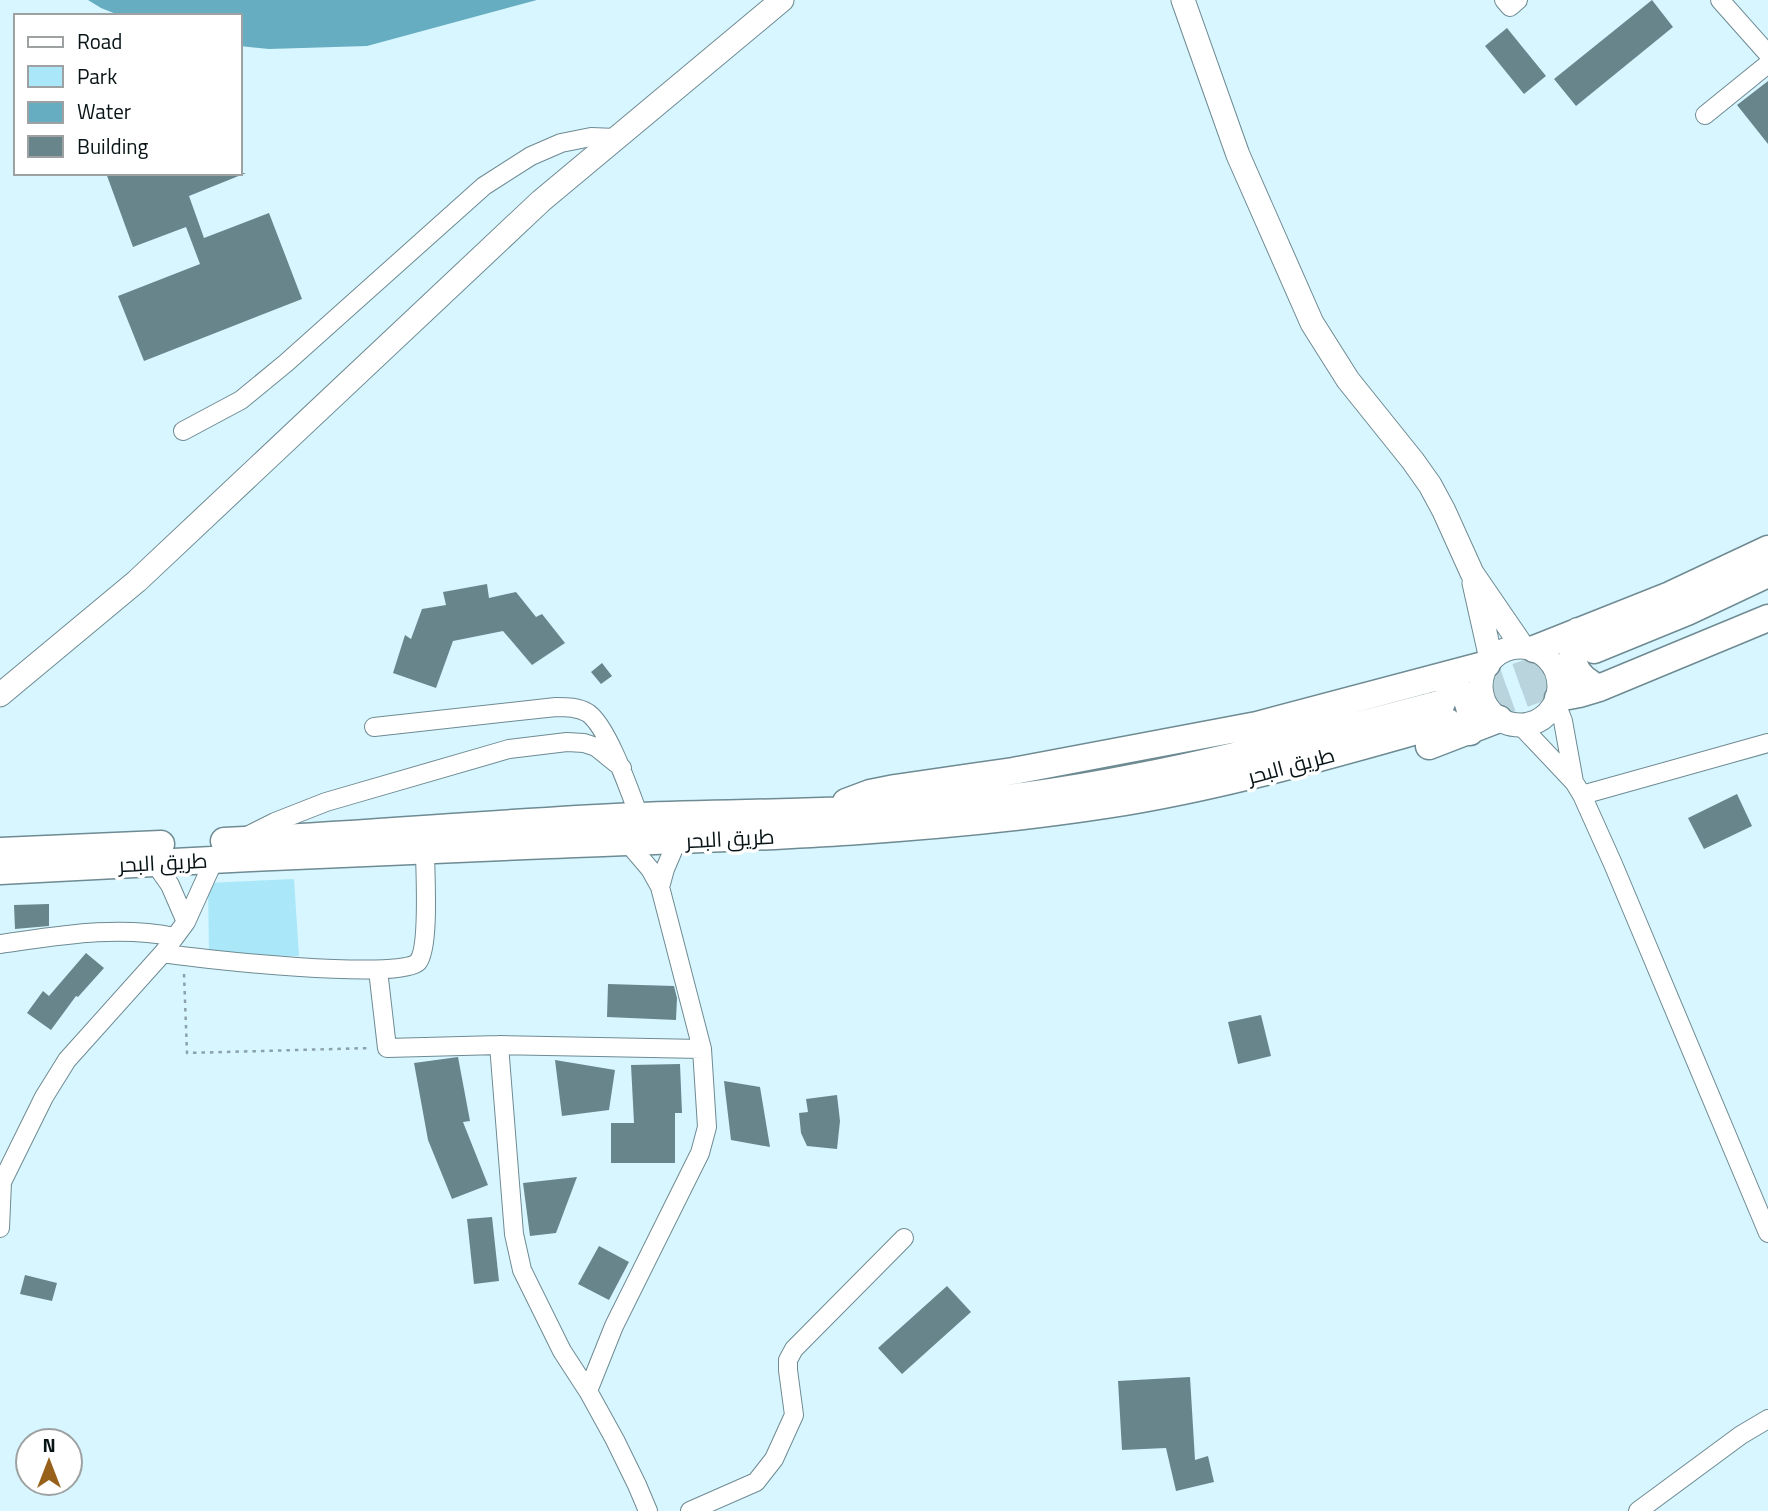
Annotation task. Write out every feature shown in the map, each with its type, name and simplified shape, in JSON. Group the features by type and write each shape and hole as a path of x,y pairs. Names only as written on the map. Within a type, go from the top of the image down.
{"highway":[{"path":"1557,700 1579,694 1592,659 1670,595 1768,549"},
{"path":"1592,659 1768,574"},
{"path":"1592,659 1678,635 1768,591"},
{"path":"1528,647 1592,659 1768,618"},
{"path":"1489,662 1450,709 1510,722"},
{"name":"طريق البحر","path":"0,851 237,841 639,816 822,813 919,807 1008,798 1148,776 1450,709"},
{"name":"طريق البحر","path":"0,871 158,868 214,860 677,841 890,828 1045,813 1172,793 1294,765 1450,709"}],"main road":[{"path":"0,695 137,581 541,201 782,0"},
{"path":"1183,0 1238,155 1312,323 1348,380 1430,485 1472,573 1528,647"},
{"path":"1472,573 1489,662"},
{"path":"1510,647 1528,647 1545,654 1558,674 1560,686 1557,700 1547,715 1535,723 1510,722 1490,711 1483,701 1480,688 1482,676 1489,662 1510,647"}],"street":[{"path":"1504,0 1510,6 1518,0"},
{"path":"1720,0 1768,54"},
{"path":"1705,115 1768,64"},
{"path":"183,431 241,400 484,186 531,156 561,143 591,137 616,138"},
{"path":"1557,700 1578,788 1629,901 1768,1233"},
{"path":"374,727 556,707 572,707 585,711 594,718 622,768 639,816"},
{"path":"1510,722 1578,788"},
{"path":"237,841 275,822 326,802 509,749 566,742 584,743 596,747 622,768"},
{"path":"1578,788 1768,743"},
{"path":"660,887 677,841"},
{"path":"588,1391 614,1326 705,1141 707,1111 702,1049 660,887 650,869 627,842"},
{"path":"163,953 296,966 378,970 410,967 418,962 425,944 425,850"},
{"path":"0,1228 2,1182 50,1087 92,1029 163,953 186,922 214,860"},
{"path":"0,883 158,868 170,885 186,922"},
{"path":"0,944 99,932 140,932 175,937"},
{"path":"378,970 387,1048 499,1045 702,1049"},
{"path":"499,1045 517,1253 533,1295 562,1351 588,1391 648,1511"},
{"path":"690,1511 756,1482 766,1472 794,1415 788,1370 788,1360 793,1349 904,1238"},
{"path":"1638,1511 1741,1435 1768,1419"}],"path":[{"path":"183,957 187,1053 387,1048"}],"green space":[{"path":"294,879 299,956 209,955 208,883"}],"water":[{"path":"88,0 537,0 367,46 269,49 242,46 242,14 116,14"}],"building":[{"path":"1652,0 1673,27 1576,106 1554,79"},
{"path":"1507,28 1546,76 1524,94 1485,46"},
{"path":"1768,81 1768,144 1737,105"},
{"path":"107,175 241,175 189,196 204,238 269,213 302,299 144,361 118,296 200,264 186,227 133,247"},
{"path":"487,584 489,598 516,592 536,617 542,614 565,643 532,665 503,631 453,641 436,688 393,673 405,635 411,639 422,609 446,605 443,592"},
{"path":"602,663 612,676 601,684 591,672"},
{"path":"1737,794 1752,826 1704,849 1688,818"},
{"path":"49,904 49,926 15,929 14,905"},
{"path":"86,953 104,968 78,997 76,996 51,1030 27,1013 43,991 49,996"},
{"path":"608,984 674,986 677,998 676,1020 607,1017"},
{"path":"1261,1015 1271,1056 1238,1064 1228,1022"},
{"path":"458,1057 470,1121 463,1122 488,1185 452,1199 428,1140 414,1063"},
{"path":"555,1060 615,1070 609,1110 562,1116"},
{"path":"680,1064 682,1113 675,1113 675,1163 611,1163 611,1123 634,1123 631,1065"},
{"path":"724,1081 760,1087 770,1147 731,1140"},
{"path":"837,1095 840,1121 837,1149 807,1146 801,1133 799,1113 808,1112 806,1099"},
{"path":"577,1177 556,1233 530,1236 523,1183"},
{"path":"492,1217 499,1281 474,1284 467,1219"},
{"path":"599,1246 629,1262 609,1300 578,1284"},
{"path":"25,1275 57,1283 52,1301 20,1294"},
{"path":"947,1286 971,1312 902,1374 878,1348"},
{"path":"1190,1377 1195,1460 1208,1456 1214,1482 1176,1491 1166,1448 1122,1450 1118,1381"}],"tunnel":[{"path":"1443,702 1592,650"},
{"path":"1450,721 1597,668"}]}
